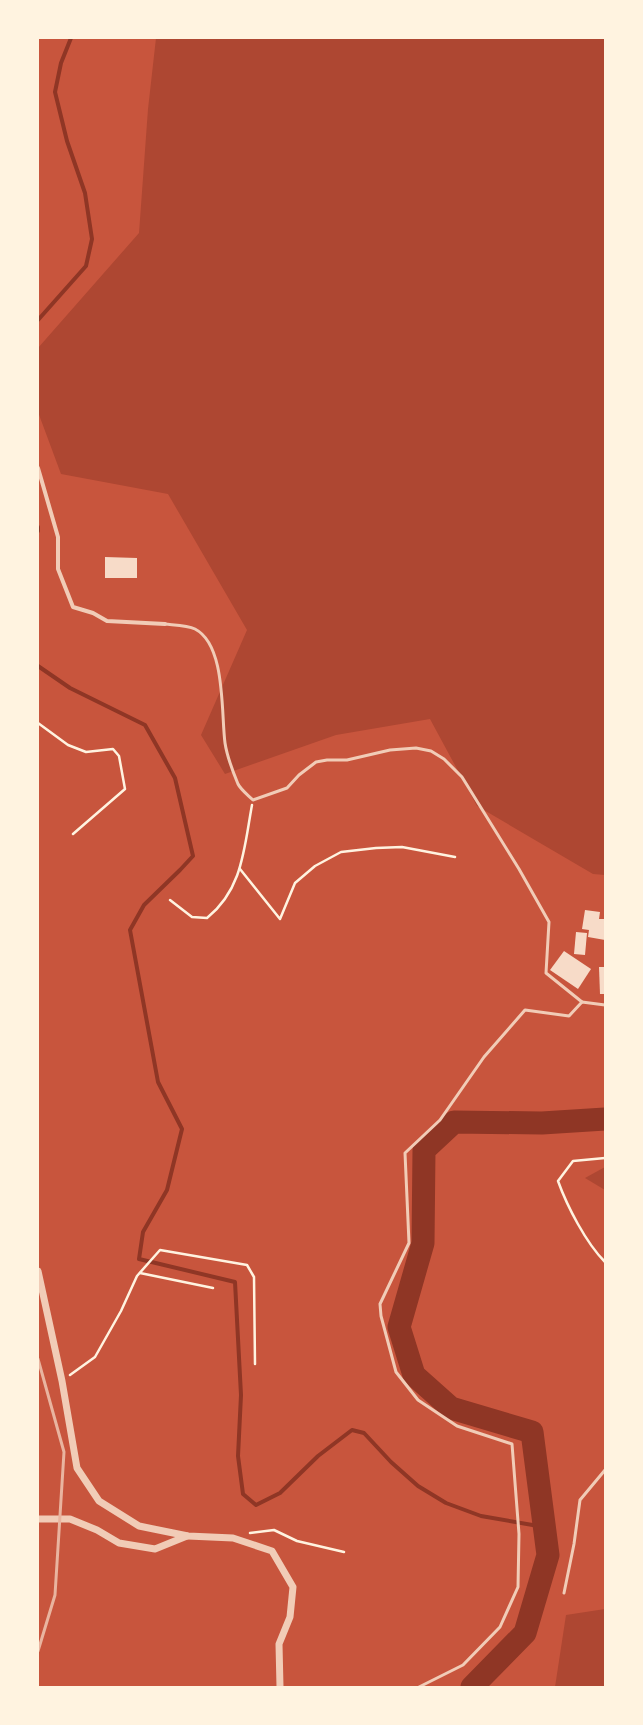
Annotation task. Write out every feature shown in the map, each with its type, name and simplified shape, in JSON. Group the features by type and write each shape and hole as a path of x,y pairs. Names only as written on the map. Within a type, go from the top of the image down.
{"street":[{"path":"38,468 58,537 58,569 73,607 94,613 107,621 164,624"},
{"path":"38,1271 62,1381 77,1468 99,1501 139,1526 188,1536 233,1538 272,1550 293,1587 290,1617 279,1644 280,1687"},
{"path":"38,1519 68,1519 97,1530 119,1543 155,1549 188,1536"}],"lane":[{"path":"164,624 194,629 208,640 214,654 219,674 225,745 228,756 239,786 253,800 287,788 299,775 316,762 327,760 347,760 390,750 416,748 431,751 444,759 462,777 519,868 549,922 546,973 582,1002 605,1005"},
{"path":"419,1687 462,1665 500,1627 518,1586 519,1534 512,1444 457,1426 418,1400 396,1372 381,1316 380,1304 409,1243 405,1153 440,1120 484,1056 525,1010 569,1016 582,1002"},
{"path":"564,1593 574,1544 580,1500 605,1470"}],"path":[{"path":"38,723 68,744 86,752 114,749 119,756 125,789 73,834"},
{"path":"170,900 192,916 207,918 219,908 230,893 240,869 253,800"},
{"path":"240,869 280,919 295,883 315,866 340,852 402,847 430,851 455,857"},
{"path":"605,1158 573,1161 558,1181 564,1198 596,1253 605,1262"},
{"path":"62,1381 95,1357 140,1273 160,1250 247,1265 254,1277 256,1364"},
{"path":"140,1273 213,1288"},
{"path":"244,1534 274,1530 296,1541 344,1552"}],"shaded area":[{"path":"156,38 605,38 605,875 593,874 477,806 430,719 336,735 225,774 201,735 247,630 168,494 61,474 38,412 38,348 139,233 148,109"},
{"path":"605,1167 605,1190 585,1178"},
{"path":"605,1609 605,1687 555,1687 566,1615"}],"building":[{"path":"105,557 137,558 137,578 105,578"},
{"path":"585,910 600,912 599,919 605,919 605,940 588,937 589,930 582,929"},
{"path":"576,932 587,933 585,955 574,954"},
{"path":"564,951 591,969 578,989 550,970"},
{"path":"599,967 605,967 605,994 600,994"}],"waterway":[{"path":"38,320 86,266 92,239 85,193 67,141 55,92 61,63 71,38"},
{"path":"38,666 70,688 145,725 175,778 193,856 144,905 130,930 158,1082 182,1129 167,1190 143,1232 139,1259 235,1282 241,1395 238,1456 243,1494 256,1505 280,1493 318,1456 352,1430 364,1433 391,1462 418,1486 446,1503 481,1516 544,1527"},
{"path":"472,1687 525,1633 548,1555 532,1432 451,1408 414,1375 399,1327 423,1243 424,1150 454,1122 542,1123 605,1119"}],"railway":[{"path":"38,1359 64,1452 55,1595 38,1651"}]}
